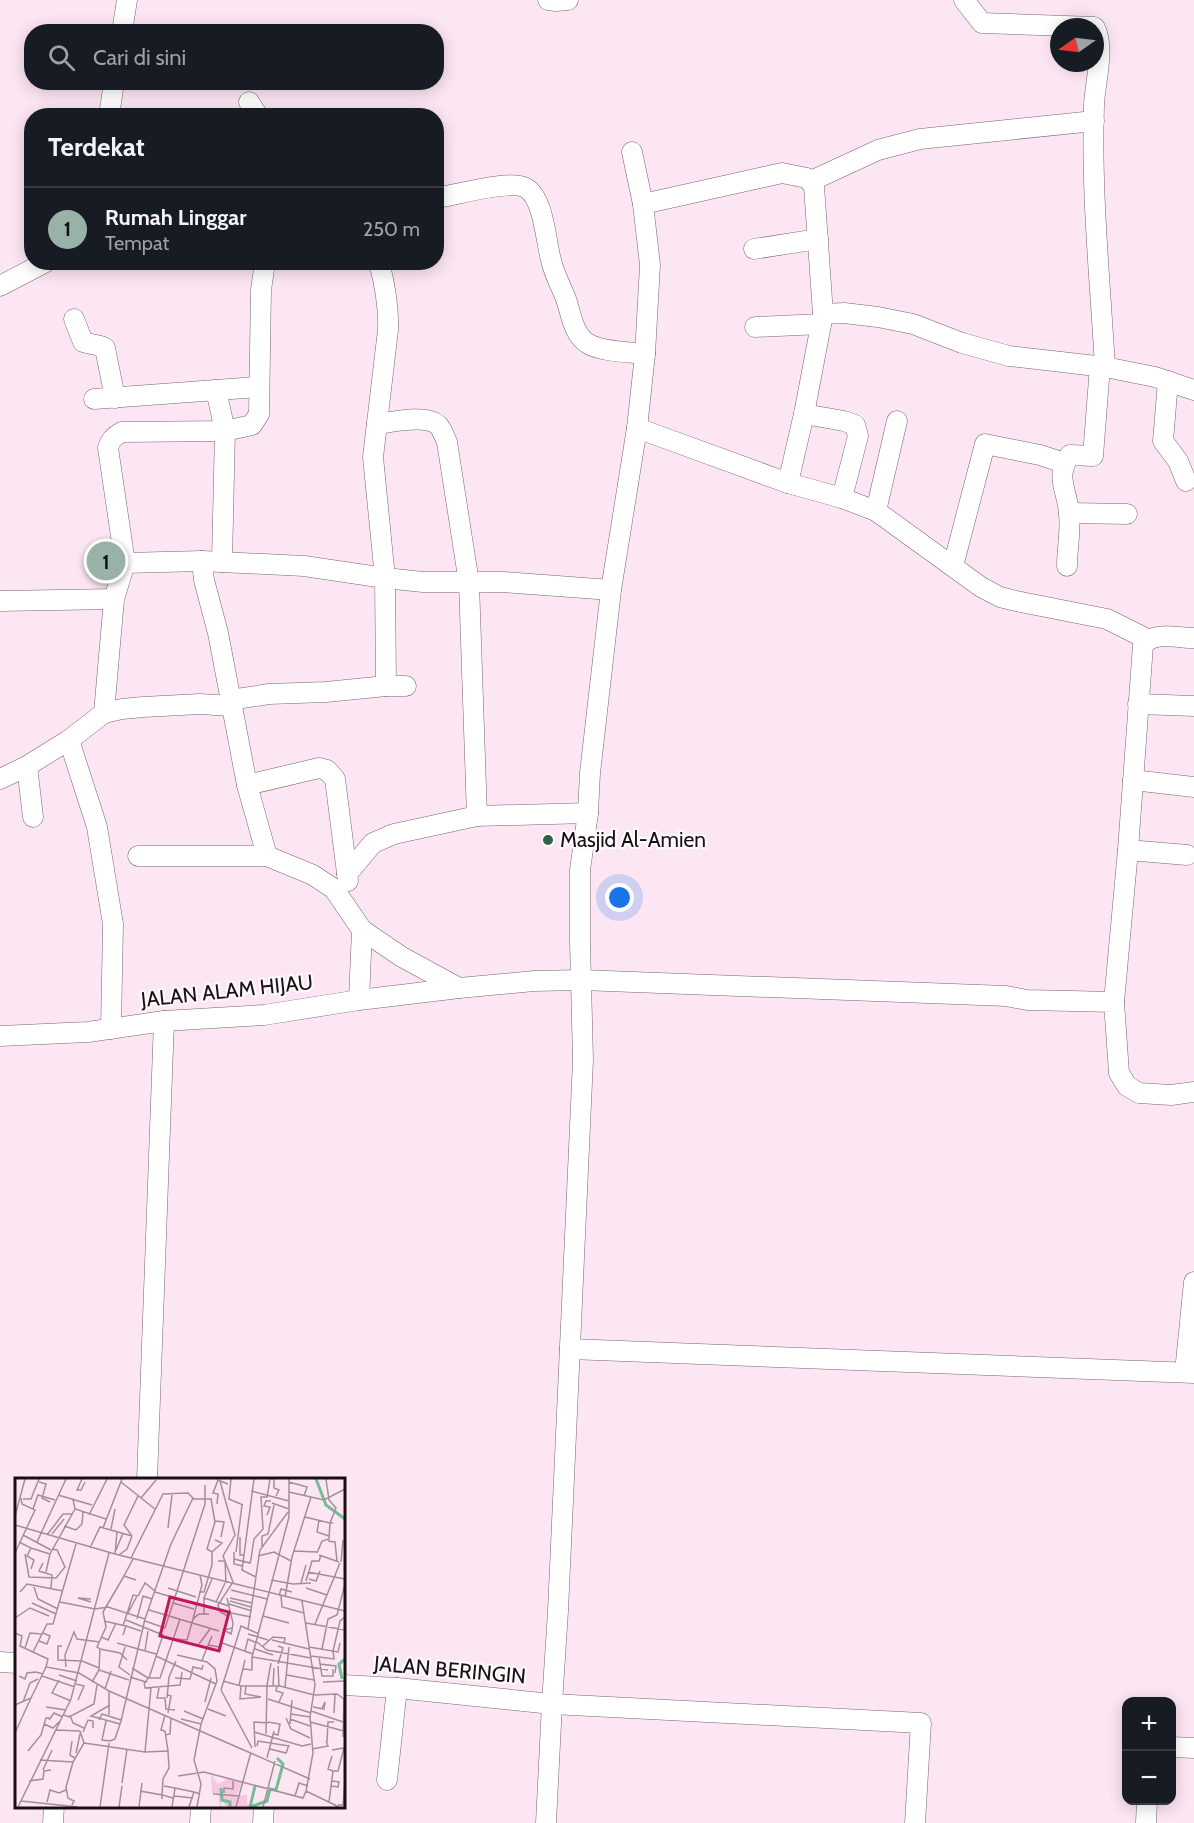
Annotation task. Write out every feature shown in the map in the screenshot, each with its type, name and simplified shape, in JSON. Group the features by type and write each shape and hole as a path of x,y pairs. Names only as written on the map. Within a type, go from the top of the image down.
{"street":[{"path":"123,24 127,0"},
{"path":"548,0 568,0"},
{"path":"964,0 982,23 1050,26"},
{"path":"1067,566 1069,513 1062,484 1064,463 1070,455 1093,456 1102,367 1093,173 1097,72"},
{"path":"110,108 113,90"},
{"path":"811,181 878,150 920,139 1094,121"},
{"path":"546,1823 558,1611 582,1060 580,870 611,590 637,428 651,265 643,204 632,152"},
{"path":"643,204 782,173 797,175 811,181 814,186 822,319 788,483"},
{"path":"444,196 503,185 526,188 532,193 542,214 551,262 566,297 574,327 581,338 596,347 645,354"},
{"path":"754,249 818,239"},
{"path":"0,286 31,270"},
{"path":"104,713 114,598 125,563 108,448 110,441 122,432 225,431 252,425 259,414 261,290 264,270"},
{"path":"381,270 389,310 373,457 384,578 386,686"},
{"path":"755,327 822,319 844,313 878,317 913,324 962,343 1009,356 1102,367 1155,377 1194,390"},
{"path":"74,319 83,342 90,345 101,345 105,348 115,398"},
{"path":"1168,381 1163,441 1178,461 1186,481"},
{"path":"94,399 258,387"},
{"path":"216,390 225,431 222,562"},
{"path":"804,414 855,425 858,436 842,498"},
{"path":"376,424 416,419 431,420 440,427 447,441 469,583 477,816"},
{"path":"876,511 897,421"},
{"path":"637,428 788,483 842,498 876,511 981,587 1000,597 1107,619 1147,639"},
{"path":"953,566 985,444 1040,455 1064,463"},
{"path":"1069,513 1127,514"},
{"path":"125,563 202,561 304,566 423,582 524,583 611,590"},
{"path":"202,561 247,785 267,856"},
{"path":"0,601 114,598"},
{"path":"1194,638 1153,637 1147,639 1143,645 1114,1002 1119,1073 1127,1086 1139,1093 1171,1095 1194,1092"},
{"path":"0,779 27,766 69,740 104,713 143,707 231,703 269,694 406,686"},
{"path":"1138,704 1194,706"},
{"path":"69,740 97,827 113,924 111,1029"},
{"path":"27,766 33,817"},
{"path":"247,785 319,768 327,770 335,779 347,874 357,922 359,1000"},
{"path":"1133,780 1194,787"},
{"path":"347,874 373,843 393,834 477,816 588,813"},
{"path":"1128,850 1187,855"},
{"path":"138,856 267,856 313,875 334,889 357,922 402,957 459,988"},
{"name":"JALAN ALAM HIJAU","path":"0,1036 88,1032 164,1021 264,1016 359,1000 534,981 582,980 1114,1002"},
{"path":"147,1478 164,1021"},
{"path":"570,1349 1189,1373 1194,1282"},
{"path":"0,1662 15,1664"},
{"name":"JALAN BERINGIN","path":"345,1685 397,1688 552,1704 921,1724 915,1823"},
{"path":"387,1780 397,1688"},
{"path":"1176,1747 1194,1748"},
{"path":"1146,1823 1147,1805"},
{"path":"53,1823 54,1808"},
{"path":"200,1823 201,1808"},
{"path":"263,1823 264,1808"}],"place":[{"name":"Rumah Linggar","path":"106,561"},
{"name":"Masjid Al-Amien","path":"548,840"}]}
